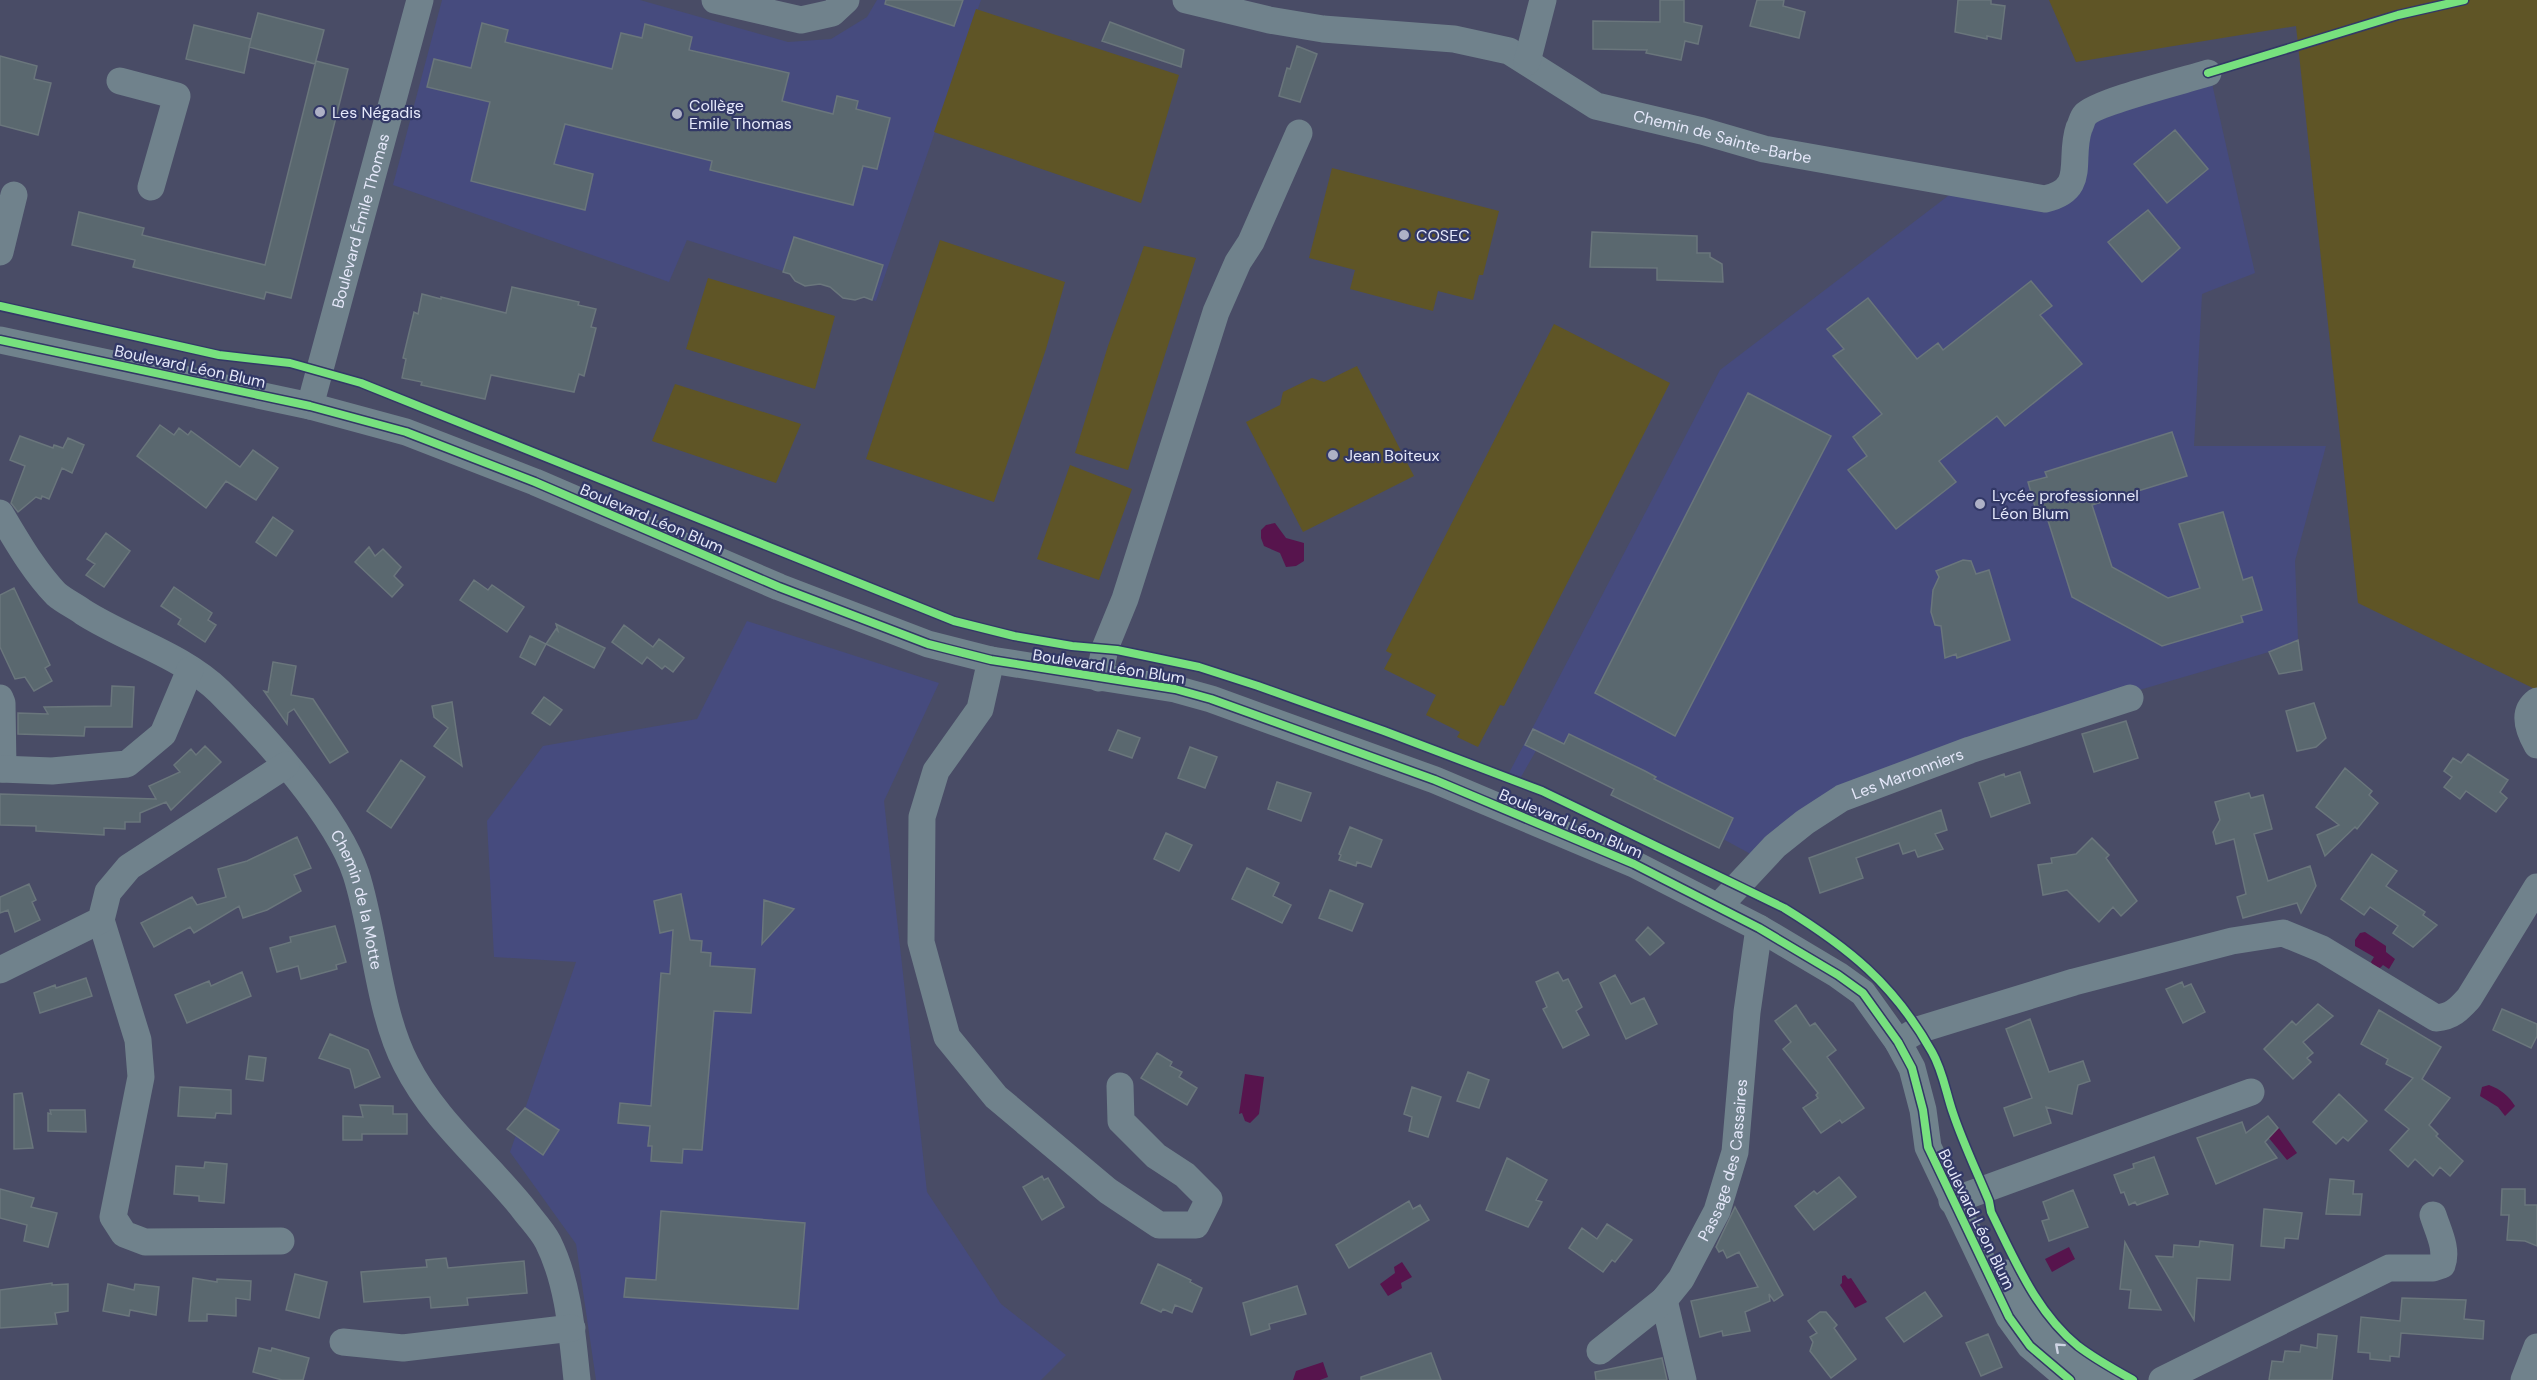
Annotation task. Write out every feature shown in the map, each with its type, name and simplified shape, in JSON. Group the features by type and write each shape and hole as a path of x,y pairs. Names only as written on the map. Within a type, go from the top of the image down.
{"street":[{"path":"715,0 801,20 832,13 846,0"},
{"name":"Chemin de Sainte-Barbe","path":"1188,0 1269,20 1323,28 1454,39 1509,51 1596,106 1702,131 1764,149 2045,199 2061,195 2072,184 2078,134 2084,116 2102,105 2208,73"},
{"path":"1527,62 1543,0"},
{"name":"Boulevard Émile Thomas","path":"310,406 415,1"},
{"path":"120,81 177,96 151,187"},
{"path":"1099,678 1105,648 1125,599 1216,312 1238,262 1251,242 1299,133"},
{"path":"0,252 14,195"},
{"name":"Boulevard Léon Blum","path":"0,340 310,406 406,432 534,482 669,541 928,644 991,660 1175,689 1211,699 1435,780 1634,864 1759,927 1838,975 1863,993 1898,1041 1912,1068 1923,1110 1928,1147 2026,1308 2040,1328 2058,1347 2107,1380"},
{"name":"Chemin de la Motte","path":"0,513 26,556 58,595 104,626 190,670 218,690 286,765 333,827 356,872 389,1014 404,1062 426,1101 512,1195 548,1239 561,1274 572,1328 578,1380"},
{"path":"991,660 980,709 936,771 922,817 921,942 946,1037 996,1097 1108,1191 1159,1225 1196,1225 1209,1199 1185,1175 1156,1156 1121,1121 1120,1086"},
{"path":"0,698 2,703 1,769 52,771 127,764 164,734 190,670"},
{"name":"Les Marronniers","path":"1718,907 1775,846 1805,822 1842,798 1970,750 2130,698"},
{"path":"2537,701 2527,717 2529,731 2537,745"},
{"path":"281,1241 145,1242 124,1234 113,1216 141,1077 138,1040 101,920 108,892 129,867 286,765"},
{"path":"1898,1041 1918,1030 2074,982 2232,941 2283,933 2322,949 2436,1018 2446,1017 2457,1011 2469,998 2537,887"},
{"path":"0,970 101,920"},
{"name":"Passage des Cassaires","path":"1600,1351 1664,1300 1681,1279 1718,1211 1735,1152 1747,1012 1759,927"},
{"path":"1960,1198 2251,1092"},
{"name":"Boulevard Léon Blum","path":"1960,1198 2009,1317 2030,1346 2070,1380"},
{"path":"2162,1380 2389,1268 2433,1268 2442,1265 2445,1257 2433,1215"},
{"path":"1664,1300 1683,1380"},
{"path":"343,1342 403,1348 572,1328"},
{"path":"2524,1380 2537,1347"}],"shaded area":[{"name":"Collège Emile Thomas","path":"442,0 640,0 788,42 831,39 867,17 877,0 981,0 876,301 687,240 669,282 393,185"},
{"path":"2049,0 2537,0 2537,690 2358,603 2296,26 2076,62"},
{"path":"976,9 1179,75 1141,203 934,132"},
{"name":"Lycée professionnel Léon Blum","path":"2211,79 2255,273 2202,294 2194,446 2326,446 2295,561 2298,640 2269,652 2061,713 1842,790 1758,858 1723,839 1719,848 1611,795 1613,789 1556,760 1564,743 1545,735 1521,777 1509,773 1720,370 1961,186 2062,206 2090,123"},
{"name":"COSEC","path":"1332,168 1499,211 1483,275 1479,275 1473,300 1438,291 1433,311 1350,289 1355,270 1309,258"},
{"path":"940,240 1065,282 1046,349 994,502 866,459"},
{"path":"1144,246 1196,258 1128,470 1075,453 1108,346"},
{"path":"708,278 835,316 815,389 686,349"},
{"path":"1554,324 1670,383 1504,706 1500,705 1478,747 1457,737 1460,732 1426,715 1436,695 1384,669 1392,654 1386,651"},
{"name":"Jean Boiteux","path":"1357,366 1414,476 1303,532 1246,422 1280,405 1283,392 1312,378 1324,382"},
{"path":"675,384 801,424 776,483 652,441"},
{"path":"1070,465 1132,489 1099,580 1037,559"},
{"path":"1275,523 1286,538 1304,543 1304,561 1296,566 1286,567 1280,553 1264,546 1261,530 1266,525"},
{"path":"747,621 939,683 884,801 927,1192 1001,1304 1066,1355 1041,1380 596,1380 576,1244 510,1152 576,962 494,957 487,821 543,746 697,719"},
{"path":"2365,932 2386,946 2386,952 2395,959 2389,969 2383,965 2380,968 2373,966 2371,962 2374,957 2355,946 2355,940 2360,933"},
{"path":"1245,1074 1264,1077 1259,1114 1250,1123 1245,1121 1242,1113 1239,1114"},
{"path":"2489,1085 2504,1093 2515,1106 2505,1116 2498,1107 2480,1096 2482,1087"},
{"path":"2279,1128 2297,1153 2287,1160 2268,1137"},
{"path":"2069,1247 2075,1259 2052,1272 2045,1259"},
{"path":"1402,1262 1412,1277 1401,1283 1402,1288 1388,1296 1380,1284 1395,1273 1394,1267"},
{"path":"1845,1275 1848,1279 1851,1278 1867,1302 1855,1308 1840,1285 1842,1276"},
{"path":"1323,1362 1328,1377 1320,1380 1293,1380 1296,1371"}],"building":[{"path":"886,0 963,0 954,26 885,4"},
{"path":"1660,0 1684,0 1684,22 1702,26 1698,44 1685,41 1681,60 1646,53 1647,50 1593,49 1593,21 1660,22"},
{"path":"1757,0 1784,0 1783,6 1805,12 1799,38 1750,26"},
{"path":"1958,0 1991,0 1991,4 2005,6 2001,39 1987,36 1987,39 1955,32"},
{"path":"258,13 324,30 315,64 249,47"},
{"path":"1110,22 1184,50 1181,67 1102,41"},
{"path":"482,23 508,30 505,42 612,69 621,33 642,38 645,24 692,37 689,50 789,73 782,101 833,114 837,96 858,101 856,109 890,118 877,169 863,166 853,205 710,170 712,161 565,124 554,164 593,174 585,210 471,181 490,102 427,87 434,59 471,68"},
{"path":"194,25 251,39 244,73 186,59"},
{"path":"1297,46 1317,54 1300,102 1279,96 1287,68 1290,69"},
{"path":"0,56 37,66 34,79 51,83 38,135 0,125"},
{"path":"316,61 348,69 291,298 266,292 264,299 133,267 135,260 72,245 79,212 144,228 142,235 265,265"},
{"path":"2175,130 2208,169 2167,203 2134,164"},
{"path":"2148,210 2180,248 2142,282 2108,242"},
{"path":"1592,232 1697,236 1697,253 1710,253 1710,257 1722,264 1723,282 1657,280 1657,268 1590,267"},
{"path":"794,237 883,265 872,300 864,297 855,300 843,298 830,287 820,284 805,286 795,281 790,274 783,272"},
{"path":"2031,281 2052,306 2040,315 2082,364 2005,426 1997,416 1939,461 1956,482 1896,529 1848,470 1867,456 1853,437 1882,414 1833,356 1844,349 1827,329 1868,298 1917,359 1938,343 1943,350"},
{"path":"512,287 579,302 578,305 596,309 591,327 596,328 584,376 579,374 574,392 491,375 485,399 421,385 422,382 402,378 406,359 403,358 414,312 418,314 422,294 506,313"},
{"path":"1748,393 1831,436 1675,736 1595,693"},
{"path":"160,425 174,435 179,428 188,435 191,431 240,467 253,450 278,468 256,500 226,481 206,508 137,456"},
{"path":"2172,432 2187,476 2092,505 2112,567 2168,598 2200,588 2179,524 2223,512 2243,580 2252,577 2262,610 2241,616 2243,622 2162,646 2072,597 2045,511 2037,514 2028,482 2047,477 2045,472"},
{"path":"20,436 53,448 54,445 63,448 68,438 84,445 72,473 62,468 49,499 42,496 41,499 36,497 18,512 11,503 25,466 10,460"},
{"path":"273,517 293,531 276,556 256,542"},
{"path":"106,533 130,551 104,587 86,575 95,564 87,559"},
{"path":"369,547 375,556 383,549 401,567 394,576 403,585 392,597 355,562"},
{"path":"1963,560 1971,561 1976,574 1989,570 2010,640 1957,658 1956,654 1945,658 1941,626 1935,625 1931,612 1933,590 1939,577 1936,571"},
{"path":"474,580 488,590 492,585 524,607 507,632 460,600"},
{"path":"174,587 212,613 208,620 216,625 205,642 178,624 181,619 161,606"},
{"path":"14,588 50,665 45,668 52,681 34,691 25,677 15,679 0,647 0,595"},
{"path":"556,624 605,648 594,668 546,644 556,629 558,631"},
{"path":"624,625 653,647 659,639 684,658 673,672 665,666 662,669 647,657 642,664 612,642"},
{"path":"530,636 546,644 535,665 520,657"},
{"path":"2298,640 2302,670 2279,674 2269,652"},
{"path":"273,662 296,666 291,695 313,699 348,752 330,763 294,709 288,713 287,724 264,691 268,692"},
{"path":"112,686 134,687 132,727 85,727 84,736 18,734 18,713 48,714 44,707 111,706"},
{"path":"544,697 562,710 550,725 532,713"},
{"path":"452,702 462,766 434,746 448,728 434,717 432,706"},
{"path":"2314,703 2326,738 2316,747 2297,751 2286,711"},
{"path":"2126,721 2138,758 2094,772 2082,734"},
{"path":"1533,729 1564,744 1569,734 1733,818 1719,848 1611,795 1614,789 1525,745"},
{"path":"1118,730 1140,738 1132,758 1109,750"},
{"path":"205,746 221,762 171,810 166,802 140,813 140,822 125,822 125,829 104,828 104,835 36,831 36,826 0,825 0,794 156,799 149,786 180,772 174,765 191,749 196,755"},
{"path":"1190,747 1217,757 1205,788 1178,778"},
{"path":"2468,754 2508,780 2500,792 2507,798 2496,812 2466,791 2460,799 2444,787 2452,777 2444,771 2453,758 2461,763"},
{"path":"401,760 425,777 391,828 367,811"},
{"path":"2345,768 2372,791 2369,795 2378,803 2357,829 2355,827 2325,856 2317,835 2339,825 2316,807"},
{"path":"2020,772 2030,803 1991,817 1979,783 2004,774 2005,777"},
{"path":"1277,782 1311,793 1301,821 1268,809"},
{"path":"2249,793 2251,798 2263,795 2272,829 2254,834 2268,881 2310,866 2316,886 2301,913 2297,903 2243,918 2237,897 2246,894 2234,839 2216,844 2213,832 2220,820 2215,802"},
{"path":"1941,810 1947,830 1935,834 1943,849 1918,857 1915,850 1903,854 1899,843 1856,858 1863,878 1820,893 1809,858"},
{"path":"1350,827 1382,840 1371,867 1357,862 1356,866 1339,860 1341,855 1339,854"},
{"path":"1166,833 1192,845 1179,871 1154,859"},
{"path":"297,837 311,868 294,875 301,891 267,910 243,918 239,906 194,933 190,927 154,947 141,923 192,897 197,905 226,897 218,869 247,861"},
{"path":"2092,838 2109,855 2106,858 2137,901 2121,916 2113,907 2099,922 2067,890 2043,895 2038,865 2052,863 2051,858 2076,854"},
{"path":"2372,854 2397,871 2386,886 2425,912 2423,915 2437,925 2413,947 2393,933 2398,926 2370,907 2364,915 2341,899"},
{"path":"1247,868 1279,883 1273,896 1291,905 1282,923 1232,899"},
{"path":"29,884 36,900 32,902 40,920 15,932 8,910 0,913 0,897"},
{"path":"1330,890 1363,904 1352,931 1319,918"},
{"path":"681,894 690,940 702,941 701,952 711,953 710,966 755,969 751,1013 714,1011 702,1150 683,1149 682,1163 651,1161 652,1146 648,1146 650,1126 618,1123 620,1103 651,1106 661,973 670,974 673,930 660,933 654,901"},
{"path":"764,900 794,909 762,944"},
{"path":"335,926 346,962 336,965 337,969 301,979 298,966 277,972 270,948 291,942 290,937"},
{"path":"1648,927 1664,943 1650,955 1636,940"},
{"path":"242,972 251,996 187,1023 175,995 209,981 211,986"},
{"path":"1558,972 1563,981 1568,979 1582,1007 1576,1011 1589,1035 1563,1048 1543,1009 1547,1007 1536,982"},
{"path":"1615,975 1631,1004 1644,998 1657,1024 1626,1039 1600,983"},
{"path":"86,978 92,996 40,1013 34,993 55,985 56,988"},
{"path":"2182,982 2184,987 2191,984 2205,1012 2183,1023 2166,989"},
{"path":"2318,1004 2333,1016 2303,1042 2313,1053 2307,1058 2311,1062 2293,1079 2264,1049 2292,1021 2296,1025"},
{"path":"1796,1005 1810,1026 1815,1023 1836,1050 1827,1057 1864,1108 1842,1123 1840,1120 1821,1133 1803,1108 1818,1098 1816,1095 1818,1093 1783,1049 1791,1042 1775,1021"},
{"path":"2502,1009 2537,1024 2537,1036 2531,1048 2493,1030"},
{"path":"2379,1010 2441,1047 2422,1079 2450,1098 2429,1125 2438,1134 2436,1136 2463,1161 2450,1176 2440,1167 2433,1176 2415,1159 2408,1167 2390,1150 2409,1129 2385,1110 2413,1078 2386,1064 2388,1059 2361,1044"},
{"path":"2030,1019 2049,1072 2083,1061 2090,1081 2078,1085 2072,1114 2046,1107 2051,1123 2014,1136 2004,1108 2032,1098 2006,1029"},
{"path":"330,1034 368,1050 380,1077 355,1088 350,1069 319,1058"},
{"path":"1157,1053 1172,1062 1170,1066 1182,1072 1179,1077 1197,1088 1187,1105 1141,1078"},
{"path":"249,1056 266,1058 263,1081 246,1079"},
{"path":"1468,1072 1489,1080 1479,1108 1457,1101"},
{"path":"180,1087 231,1090 231,1114 216,1113 215,1118 178,1116"},
{"path":"1412,1087 1441,1097 1428,1137 1409,1131 1412,1117 1404,1114"},
{"path":"22,1093 33,1148 14,1149 14,1094"},
{"path":"2339,1094 2367,1121 2348,1141 2343,1137 2336,1144 2313,1122"},
{"path":"360,1105 393,1106 393,1114 407,1114 407,1134 362,1134 362,1140 343,1140 343,1116 363,1117"},
{"path":"525,1108 559,1130 543,1155 507,1129"},
{"path":"50,1110 85,1110 86,1132 48,1131"},
{"path":"2268,1116 2278,1128 2265,1142 2277,1158 2216,1184 2197,1138 2242,1122 2246,1133"},
{"path":"2154,1157 2168,1194 2137,1205 2135,1202 2129,1205 2114,1175 2134,1168 2133,1164"},
{"path":"1507,1158 1547,1180 1536,1200 1542,1202 1528,1227 1486,1210"},
{"path":"205,1162 227,1164 224,1203 199,1201 199,1196 174,1194 176,1166 204,1168"},
{"path":"1042,1176 1044,1180 1048,1178 1064,1207 1042,1220 1023,1187"},
{"path":"1839,1177 1856,1197 1814,1230 1795,1206 1814,1191 1817,1194"},
{"path":"2330,1179 2354,1181 2353,1194 2362,1194 2360,1215 2326,1214"},
{"path":"0,1189 34,1198 31,1207 57,1213 48,1247 24,1241 27,1225 0,1218"},
{"path":"2502,1189 2525,1189 2525,1205 2537,1205 2537,1246 2525,1241 2507,1240 2509,1215 2501,1215"},
{"path":"2073,1190 2088,1227 2049,1241 2042,1221 2049,1219 2043,1202"},
{"path":"1409,1201 1413,1209 1420,1205 1429,1220 1349,1268 1336,1245"},
{"path":"1735,1207 1783,1295 1774,1301 1769,1294 1770,1301 1745,1312 1750,1331 1723,1336 1722,1331 1700,1337 1691,1301 1758,1287 1739,1252 1727,1258 1723,1250 1719,1252 1716,1247"},
{"path":"2264,1209 2302,1213 2298,1239 2285,1238 2284,1248 2261,1246"},
{"path":"661,1211 805,1223 798,1309 624,1297 626,1278 656,1280"},
{"path":"1607,1224 1632,1240 1615,1262 1612,1260 1603,1272 1569,1248 1582,1228 1597,1239"},
{"path":"2200,1241 2233,1245 2230,1280 2197,1278 2194,1320 2156,1256 2173,1257 2174,1245 2199,1247"},
{"path":"2125,1242 2161,1310 2129,1308 2131,1290 2120,1289"},
{"path":"446,1258 448,1268 524,1261 527,1293 467,1298 468,1305 431,1308 430,1297 364,1302 361,1272 427,1267 426,1260"},
{"path":"1158,1264 1202,1288 1192,1312 1175,1305 1172,1313 1163,1309 1161,1312 1141,1303"},
{"path":"295,1274 327,1282 319,1318 286,1310"},
{"path":"193,1278 217,1282 217,1279 251,1281 250,1300 236,1298 236,1316 207,1314 207,1321 189,1321"},
{"path":"52,1283 52,1285 68,1284 68,1311 55,1313 57,1324 0,1328 0,1290"},
{"path":"108,1284 134,1290 135,1284 159,1287 156,1315 130,1310 129,1316 103,1311"},
{"path":"1297,1286 1306,1314 1269,1324 1270,1329 1251,1335 1243,1303"},
{"path":"1925,1292 1942,1316 1904,1342 1886,1318"},
{"path":"2402,1298 2466,1300 2464,1319 2484,1321 2483,1339 2401,1333 2399,1357 2390,1356 2390,1361 2370,1359 2370,1353 2358,1352 2361,1317 2400,1321"},
{"path":"1820,1312 1826,1312 1837,1325 1834,1328 1856,1359 1831,1378 1810,1351 1813,1342 1810,1337 1817,1333 1808,1321"},
{"path":"1988,1334 2002,1367 1981,1376 1966,1343"},
{"path":"2318,1334 2337,1336 2332,1380 2269,1380 2272,1361 2283,1362 2285,1351 2300,1352 2301,1345 2317,1348"},
{"path":"259,1348 271,1351 272,1348 309,1358 303,1380 282,1380 253,1372"},
{"path":"1431,1353 1441,1380 1361,1380 1361,1377"},
{"path":"1662,1358 1667,1380 1596,1380 1595,1372"}],"cycle path":[{"path":"2208,73 2398,15 2464,0"},
{"path":"0,306 219,355 290,363 361,383 954,621 1014,636 1072,646 1117,650 1199,667 1384,731 1542,791 1784,908 1849,953 1886,987 1902,1006 1936,1059 1957,1124 1989,1201 1991,1212 2018,1267 2038,1301 2063,1332 2078,1346 2133,1380"},
{"path":"0,340 310,406 406,432 535,482 779,587 928,644 991,660 1175,689 1211,699 1435,780 1634,864 1759,928 1838,975 1863,993 1898,1042 1912,1068 1923,1110 1928,1147 2009,1317 2030,1346 2070,1380"}],"place":[{"name":"Les Négadis","path":"320,112"},
{"name":"Collège Emile Thomas","path":"677,114"},
{"name":"COSEC","path":"1404,235"},
{"name":"Jean Boiteux","path":"1333,455"},
{"name":"Lycée professionnel Léon Blum","path":"1980,504"}]}
